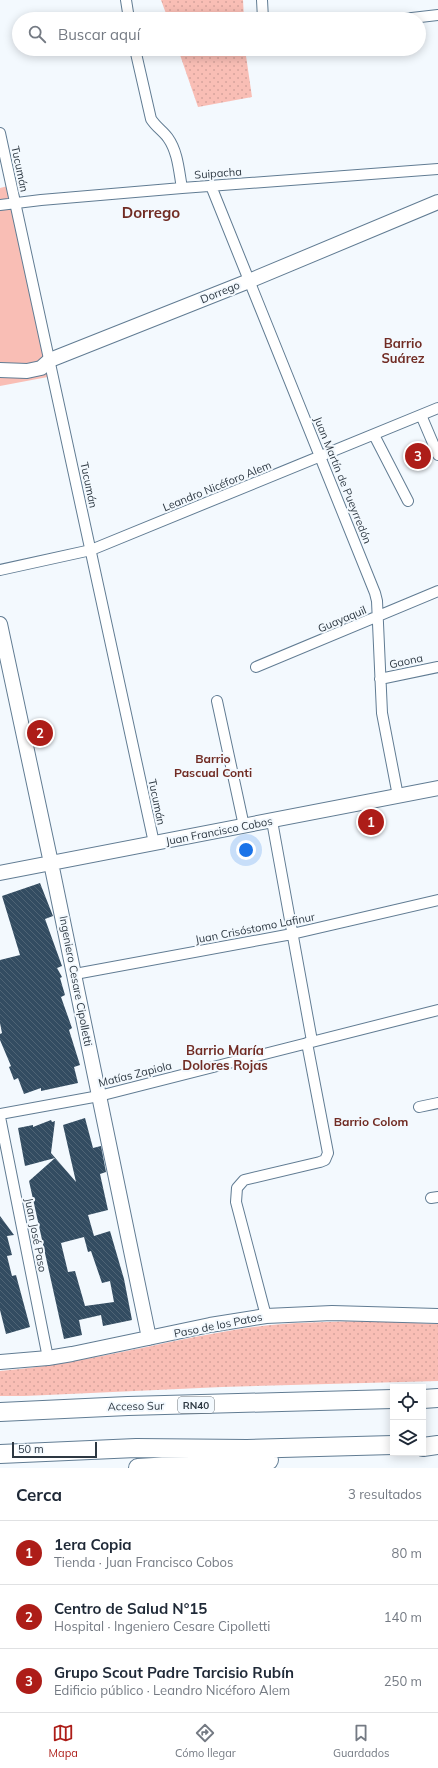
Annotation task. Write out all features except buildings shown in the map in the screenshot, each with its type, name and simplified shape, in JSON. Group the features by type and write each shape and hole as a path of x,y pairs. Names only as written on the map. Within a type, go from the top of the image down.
{"highway":[{"path":"426,1399 438,1398"},
{"name":"Acceso Sur","path":"1,1411 390,1399"},
{"path":"0,1454 136,1448 247,1449 390,1445"},
{"path":"426,1446 438,1445"},
{"path":"138,1468 390,1451"}],"street":[{"path":"126,0 128,12"},
{"path":"262,0 263,12"},
{"path":"426,16 438,15"},
{"path":"137,56 151,119 155,126 168,138 175,152 182,188"},
{"name":"Tucumán","path":"0,133 154,843"},
{"name":"Suipacha","path":"0,205 15,202 182,188 438,169"},
{"name":"Juan Martín de Pueyrredón","path":"211,186 372,585 377,601 382,712 398,796"},
{"name":"Dorrego","path":"0,370 27,371 41,368 50,360 249,281 438,202"},
{"name":"Leandro Nicéforo Alem","path":"0,570 90,550 438,408"},
{"path":"421,415 438,455"},
{"path":"374,435 408,501"},
{"name":"Guayaquil","path":"256,668 438,591"},
{"name":"Ingeniero Cesare Cipolletti","path":"0,624 52,863 149,1338"},
{"name":"Gaona","path":"380,679 438,666"},
{"path":"217,700 244,826"},
{"name":"Juan Francisco Cobos","path":"0,873 438,788"},
{"path":"266,1316 236,1202 237,1188 244,1180 320,1162 324,1160 328,1153 272,821"},
{"name":"Juan Crisóstomo Lafinur","path":"75,974 292,934 438,900"},
{"name":"Matías Zapiola","path":"0,1115 99,1096 438,1010"},
{"path":"419,1106 438,1103"},
{"name":"Juan José Paso","path":"0,1115 48,1358"},
{"name":"Paso de los Patos","path":"0,1362 48,1358 210,1325 266,1316 332,1313 438,1316"}],"shaded area":[{"path":"161,0 243,0 244,12 165,12"},
{"path":"180,56 246,56 252,97 198,107"},
{"path":"12,185 53,376 0,386 0,188"},
{"path":"370,1321 438,1324 438,1381 222,1387 0,1396 0,1371 31,1368 91,1358 240,1329 272,1325"}],"place":[{"name":"Grupo Scout Padre Tarcisio Rubín","path":"418,456"},
{"name":"Centro de Salud N°15","path":"40,733"},
{"name":"1era Copia","path":"371,822"}],"district":[{"name":"Dorrego","path":"151,212"},
{"name":"Barrio Suárez","path":"403,350"},
{"name":"Barrio Pascual Conti","path":"213,765"},
{"name":"Barrio María Dolores Rojas","path":"225,1058"},
{"name":"Barrio Colom","path":"371,1121"}]}
